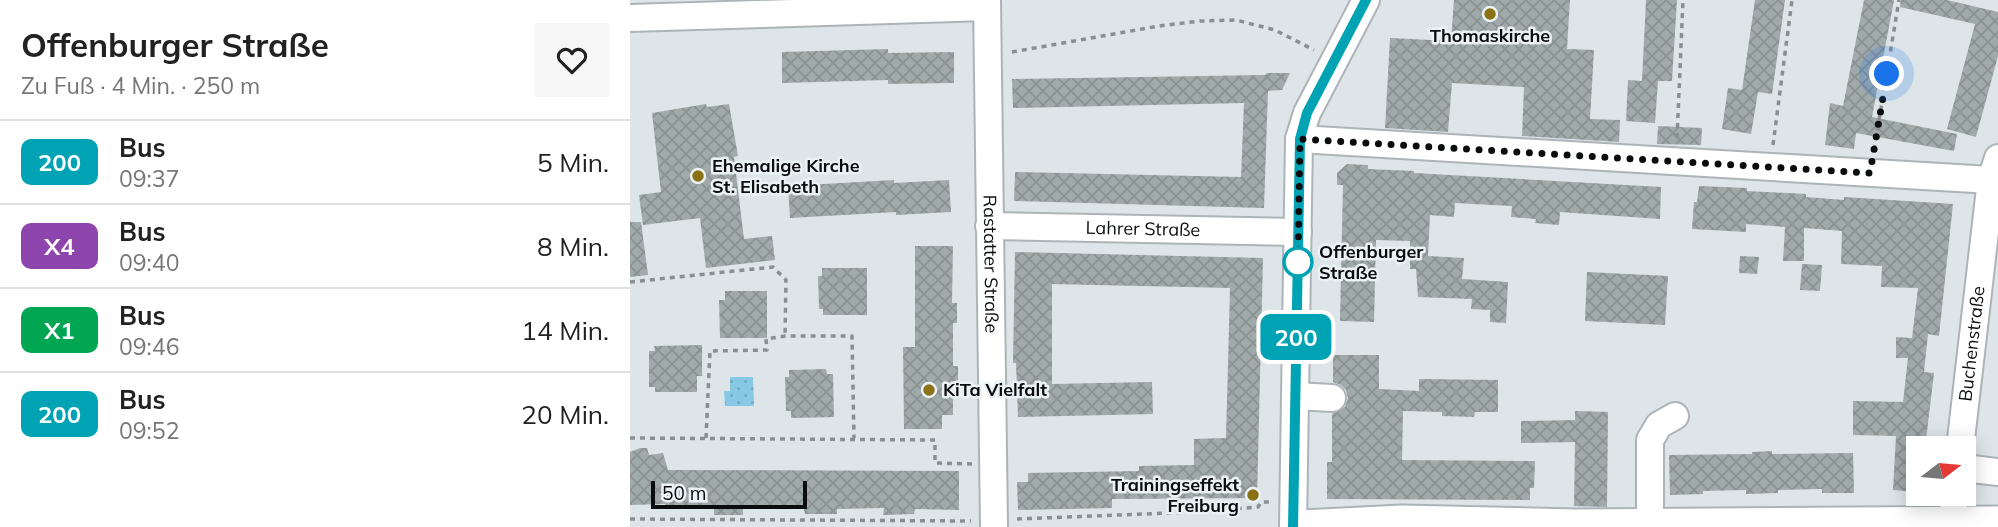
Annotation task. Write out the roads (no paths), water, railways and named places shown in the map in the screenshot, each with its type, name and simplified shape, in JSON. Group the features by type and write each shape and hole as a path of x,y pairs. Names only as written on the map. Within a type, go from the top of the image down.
{"main road":[{"path":"1296,519 1576,526 1650,525 1953,507 1998,523"}],"street":[{"path":"1296,519 1295,396 1300,139 1307,113 1366,0"},
{"path":"630,18 987,3"},
{"name":"Rastatter Straße","path":"987,3 993,465 1002,522"},
{"path":"1300,139 1870,173 1995,169"},
{"name":"Buchenstraße","path":"1962,436 1995,169"},
{"name":"Lahrer Straße","path":"989,226 1298,232"},
{"path":"1295,396 1332,398"},
{"path":"1650,525 1650,440 1659,425 1675,416"},
{"path":"1976,469 1998,472"}],"place":[{"name":"Thomaskirche","path":"1490,14"},
{"name":"Ehemalige Kirche St. Elisabeth","path":"698,176"},
{"name":"Offenburger Straße","path":"1298,262"},
{"name":"KiTa Vielfalt","path":"929,390"},
{"name":"Trainingseffekt Freiburg","path":"1253,495"}]}
